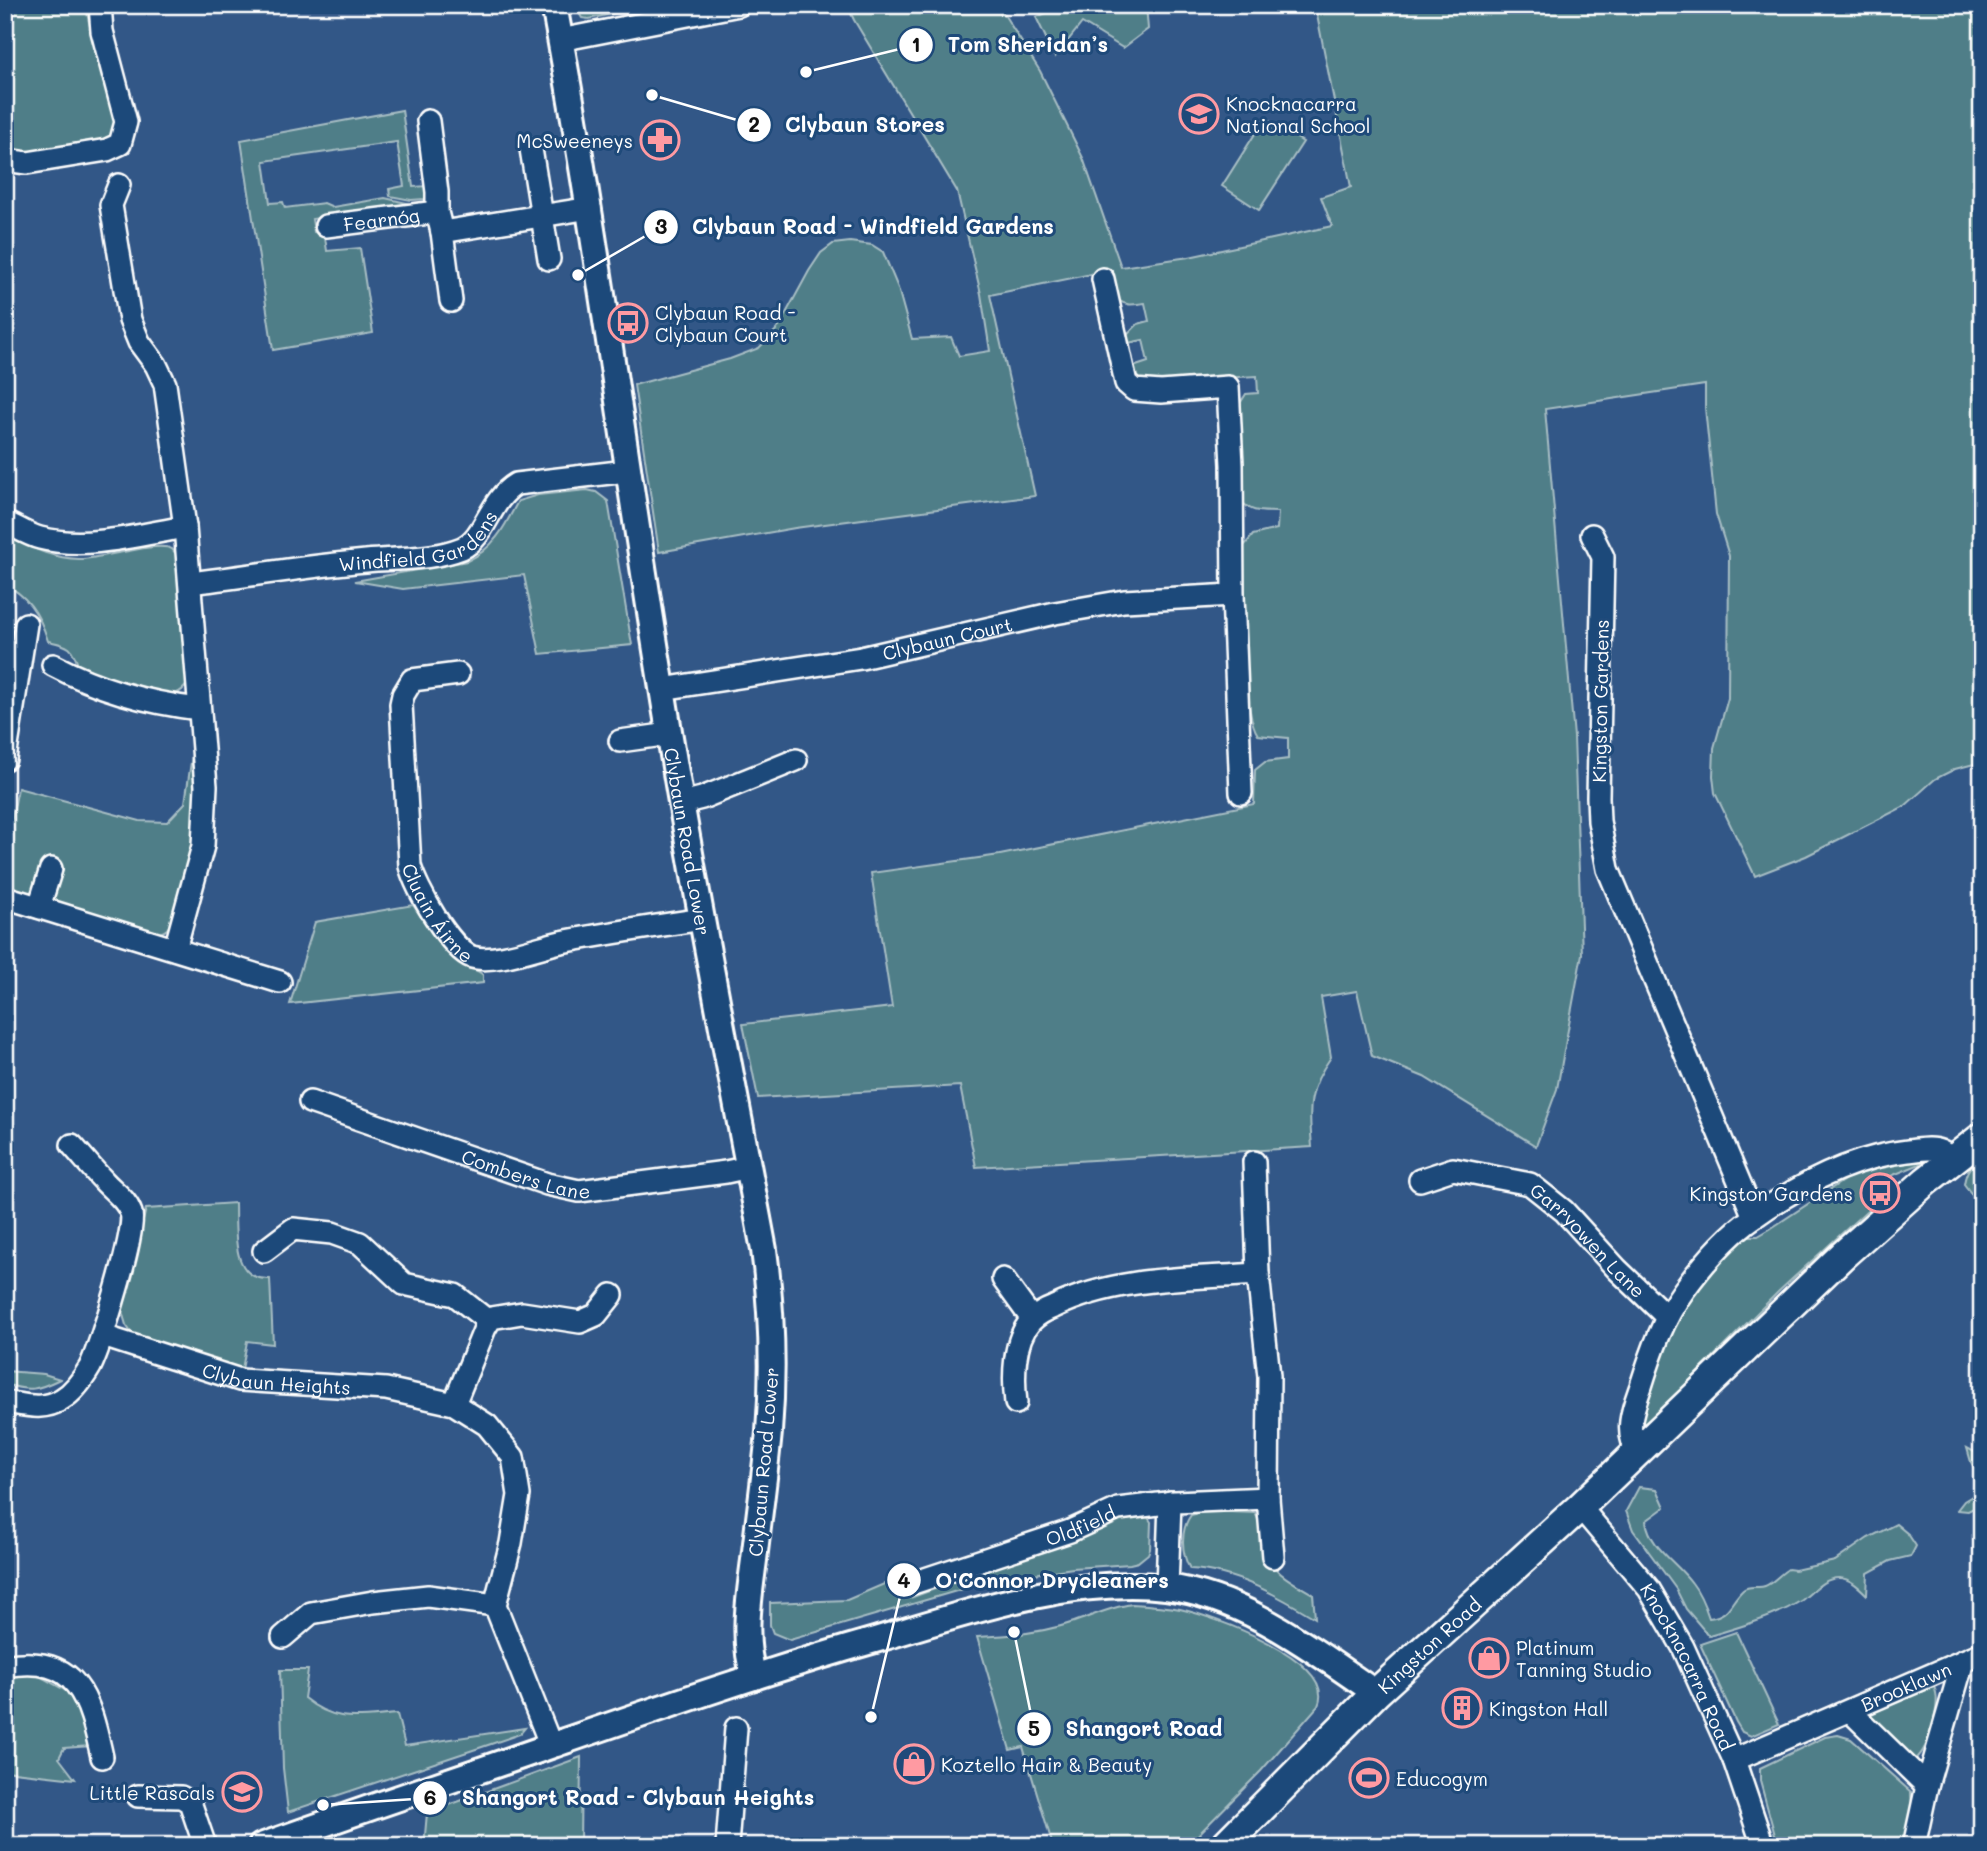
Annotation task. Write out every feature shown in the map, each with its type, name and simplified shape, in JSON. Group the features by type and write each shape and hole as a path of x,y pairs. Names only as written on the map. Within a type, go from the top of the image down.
{"main road":[{"name":"Kingston Road","path":"1224,1846 1376,1693 1580,1507 1843,1255 1916,1189 1982,1137"}],"street":[{"path":"5,160 27,163 107,150 120,144 126,122 102,31 100,5"},
{"name":"Clybaun Road Lower","path":"554,5 590,208 627,471 662,689 764,1250 771,1306 773,1374 769,1433 749,1598 747,1655 754,1676"},
{"path":"560,40 739,5"},
{"name":"Fearnóg","path":"428,121 451,301"},
{"path":"531,149 549,258"},
{"path":"119,185 111,205 130,320 139,342 156,365 165,384 185,527 206,786 203,846 174,949"},
{"name":"Fearnóg","path":"326,226 543,216 590,208"},
{"path":"1103,279 1126,383 1134,390 1161,392 1228,387 1241,793"},
{"name":"Windfield Gardens","path":"190,583 437,554 464,547 476,536 505,491 516,484 627,471"},
{"path":"5,522 37,537 64,542 103,541 185,527"},
{"name":"Kingston Gardens","path":"1592,535 1603,557 1598,797 1599,821 1608,869 1754,1217"},
{"name":"Clybaun Court","path":"662,689 861,658 1055,613 1124,601 1233,595"},
{"path":"6,753 26,624"},
{"path":"53,665 84,682 167,705 199,709"},
{"name":"Cluain Áirne","path":"458,674 412,680 406,688 401,704 410,866 429,907 460,950 475,958 490,958 559,942 703,919"},
{"path":"620,740 670,734"},
{"path":"682,803 702,798 796,760"},
{"path":"40,908 51,869"},
{"path":"5,897 280,982"},
{"name":"Combers Lane","path":"310,1102 547,1184 579,1191 749,1167"},
{"path":"5,1402 37,1407 52,1405 65,1398 79,1384 89,1368 103,1336 133,1217 126,1202 105,1183 72,1145"},
{"path":"1639,1451 1633,1445 1630,1432 1632,1417 1656,1339 1686,1287 1754,1217 1845,1165 1887,1154 1926,1149 1939,1151 1954,1159"},
{"path":"1254,1162 1258,1274 1269,1376 1268,1499 1273,1558"},
{"name":"Garryowen Lane","path":"1420,1180 1453,1169 1530,1184 1564,1211 1667,1317"},
{"path":"264,1251 293,1229 332,1233 360,1243 404,1284 455,1295 488,1321"},
{"path":"1016,1403 1016,1366 1020,1344 1032,1319 1068,1300 1121,1284 1258,1274"},
{"path":"1003,1279 1032,1319"},
{"path":"454,1404 491,1318 522,1313 580,1322 596,1315 612,1295"},
{"name":"Clybaun Heights","path":"103,1336 240,1380 386,1390 454,1404 487,1425 513,1457 519,1495 511,1543 495,1605"},
{"name":"Oldfield","path":"913,1583 1070,1531 1118,1508 1170,1502 1268,1499"},
{"path":"1167,1588 1170,1502"},
{"name":"Knocknacarra Road","path":"1580,1507 1648,1589 1683,1647 1734,1760 1763,1846"},
{"path":"261,1846 754,1676 960,1615 1049,1594 1101,1586 1138,1585 1195,1592 1250,1613 1297,1639 1376,1693"},
{"path":"283,1637 311,1613 373,1602 428,1596 495,1605 551,1746"},
{"name":"Brooklawn","path":"1734,1760 1851,1712 1972,1657"},
{"name":"Brooklawn","path":"1914,1846 1927,1786 1972,1657"},
{"path":"5,1666 21,1663 53,1667 74,1681 93,1714 102,1757"},
{"name":"Brooklawn","path":"1851,1712 1927,1786"},
{"path":"727,1846 736,1728"},
{"path":"138,1796 181,1797 190,1802 205,1846"}],"green space":[{"path":"5,5 71,6 82,8 87,13 117,124 113,134 104,139 38,152 13,150 5,146"},
{"path":"617,5 651,5 589,19 582,18 579,13"},
{"path":"847,5 998,5 1040,71 1083,158 1121,267 1189,257 1332,226 1321,197 1351,187 1315,5 1982,5 1982,762 1955,769 1935,779 1905,806 1806,856 1755,876 1715,793 1713,776 1714,748 1728,698 1729,556 1716,514 1705,385 1545,409 1574,737 1582,954 1557,1089 1536,1146 1424,1077 1372,1056 1357,991 1321,997 1331,1057 1317,1080 1311,1100 1312,1147 976,1167 960,1086 758,1098 743,1024 892,1007 871,873 1000,855 1254,804 1255,770 1265,762 1288,759 1288,738 1258,735 1248,700 1244,546 1253,535 1277,529 1278,512 1254,510 1242,501 1239,405 1246,394 1258,393 1257,376 1144,382 1137,379 1133,367 1148,362 1143,340 1128,343 1127,335 1138,324 1149,321 1145,303 1128,304 1118,300 1111,270 990,295 1035,496 795,528 659,552 634,385 730,359 759,348 778,328 821,253 833,244 850,242 872,245 883,252 898,288 912,339 951,337 959,356 990,351 981,294 957,191"},
{"path":"1067,5 1146,5 1148,29 1123,48 1082,23 1055,57 1036,17"},
{"path":"402,110 413,187 428,186 425,199 411,200 390,196 389,189 404,186 397,142 264,161 270,203 283,202 285,208 324,203 333,207 385,198 411,204 312,219 314,232 324,231 327,251 360,248 373,333 273,350 241,140"},
{"path":"1265,118 1303,142 1259,210 1222,186"},
{"path":"587,490 596,492 608,501 632,645 540,654 524,575 403,589 355,581 467,561 492,543 518,501 538,495"},
{"path":"5,536 50,554 79,559 141,548 172,549 179,557 189,680 185,688 175,694 163,696 79,668 72,651 66,646 48,641 42,624 27,601 5,585"},
{"path":"193,748 196,819 193,844 178,908 165,930 152,934 53,902 54,892 35,891 31,895 5,890 5,853 18,788 140,821 167,822 185,803"},
{"path":"413,905 448,953 483,975 483,983 290,1004 315,922"},
{"path":"1982,1157 1982,1208 1964,1184 1970,1168"},
{"path":"1913,1160 1925,1162 1891,1176 1868,1193 1875,1203 1779,1291 1648,1422 1641,1420 1641,1411 1674,1324 1702,1283 1736,1247 1748,1236 1758,1236 1770,1229 1855,1173 1875,1165"},
{"path":"235,1203 236,1240 242,1263 248,1272 270,1279 273,1344 247,1341 242,1370 135,1338 126,1325 121,1308 146,1209"},
{"path":"5,1371 44,1374 60,1379 39,1388 27,1389 5,1384"},
{"path":"1967,1448 1982,1456 1982,1482 1971,1462"},
{"path":"1639,1487 1657,1489 1665,1507 1646,1521 1649,1531 1658,1547 1695,1587 1709,1618 1726,1611 1746,1588 1768,1585 1788,1569 1795,1570 1835,1561 1868,1538 1896,1524 1908,1534 1916,1546 1911,1556 1890,1561 1868,1573 1867,1595 1847,1580 1833,1579 1781,1611 1709,1636 1686,1609 1676,1589 1633,1530 1626,1511"},
{"path":"1982,1490 1982,1504 1968,1511 1957,1510 1964,1501"},
{"path":"1207,1511 1255,1513 1269,1559 1287,1579 1313,1594 1315,1618 1271,1593 1239,1579 1190,1569 1183,1549 1183,1534 1191,1515"},
{"path":"1142,1514 1151,1522 1150,1549 1138,1562 1073,1568 994,1580 790,1640 773,1633 770,1625 770,1603 847,1600 898,1578 910,1598 1122,1518"},
{"path":"1132,1604 1196,1613 1268,1643 1292,1657 1309,1672 1319,1689 1318,1706 1261,1771 1187,1846 1053,1846 1023,1747 1010,1750 977,1637 1050,1629"},
{"path":"1736,1632 1779,1724 1751,1736 1742,1732 1736,1722 1700,1644"},
{"path":"280,1670 308,1670 304,1698 327,1712 348,1717 397,1714 405,1746 525,1728 520,1734 288,1812 283,1768"},
{"path":"34,1673 77,1697 91,1746 64,1748 59,1758 75,1779 5,1771 5,1678 11,1674"},
{"path":"1934,1687 1936,1694 1935,1713 1925,1745 1916,1759 1908,1756 1869,1715 1871,1710"},
{"path":"1838,1735 1851,1739 1911,1792 1912,1812 1904,1846 1778,1846 1760,1781 1760,1768 1825,1737"},
{"path":"581,1757 580,1846 424,1846 427,1813"}],"place":[{"name":"Tom Sheridan’s","path":"806,72"},
{"name":"Clybaun Stores","path":"652,95"},
{"name":"Knocknacarra National School","path":"1199,114"},
{"name":"McSweeneys","path":"660,140"},
{"name":"Clybaun Road - Windfield Gardens","path":"578,275"},
{"name":"Clybaun Road - Clybaun Court","path":"628,323"},
{"name":"Kingston Gardens","path":"1880,1193"},
{"name":"Shangort Road","path":"1014,1632"},
{"name":"Platinum Tanning Studio","path":"1489,1658"},
{"name":"Kingston Hall","path":"1462,1708"},
{"name":"O'Connor Drycleaners","path":"871,1717"},
{"name":"Koztello Hair & Beauty","path":"914,1764"},
{"name":"Educogym","path":"1369,1778"},
{"name":"Little Rascals","path":"242,1792"},
{"name":"Shangort Road - Clybaun Heights","path":"323,1805"}]}
